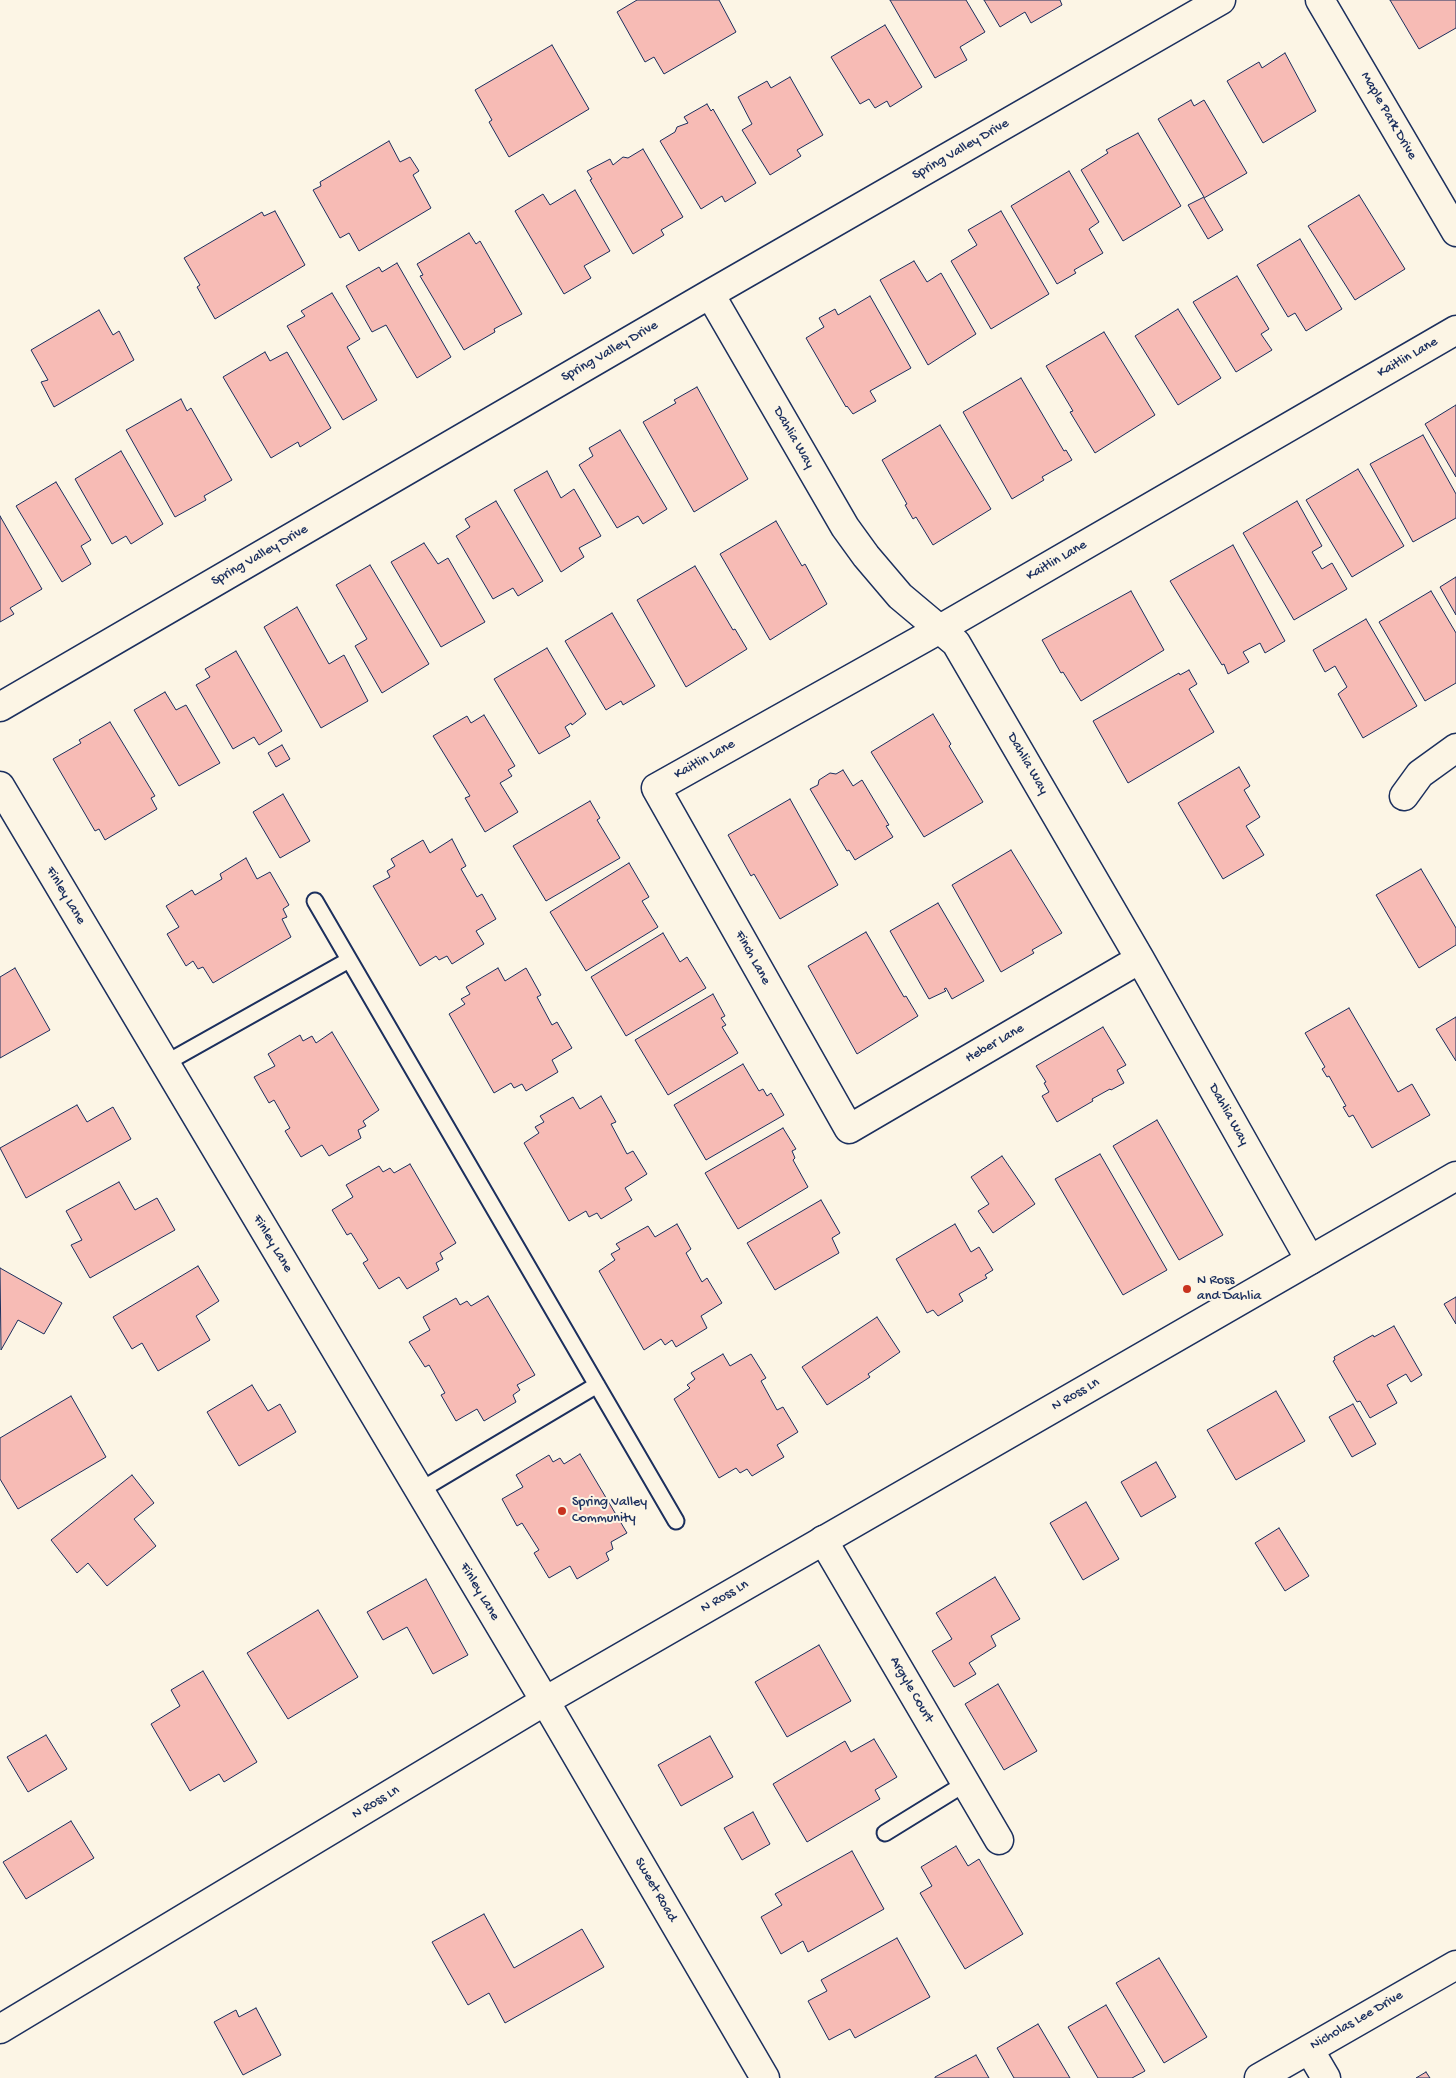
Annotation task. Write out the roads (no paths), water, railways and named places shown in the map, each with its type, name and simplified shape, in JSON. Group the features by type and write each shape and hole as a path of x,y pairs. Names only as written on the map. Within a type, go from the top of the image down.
{"street":[{"name":"Spring Valley Drive","path":"0,707 710,294 1221,0"},
{"name":"Maple Park Drive","path":"1320,0 1456,232"},
{"name":"Dahlia Way","path":"710,294 845,527 866,556 900,596 956,643 1140,959 1310,1260"},
{"name":"Kaitlin Lane","path":"656,788 940,629 1456,330"},
{"path":"1404,796 1420,774 1456,748"},
{"name":"Finley Lane","path":"0,786 545,1701"},
{"name":"Finch Lane","path":"656,788 849,1129"},
{"name":"Heber Lane","path":"849,1129 1140,959"},
{"name":"N Ross Ln","path":"0,2029 545,1701 1456,1176"},
{"name":"Argyle Court","path":"823,1540 999,1840"},
{"name":"Sweet Road","path":"545,1701 765,2078"},
{"name":"Nicholas Lee Drive","path":"1259,2078 1456,1965"},
{"path":"1309,2049 1326,2078"}],"lane":[{"path":"315,901 676,1521"},
{"path":"164,1064 349,960"},
{"path":"419,1491 597,1385"},
{"path":"885,1833 966,1783"}],"place":[{"name":"N Ross and Dahlia","path":"1187,1289"},
{"name":"Spring Valley Community","path":"562,1511"}]}
